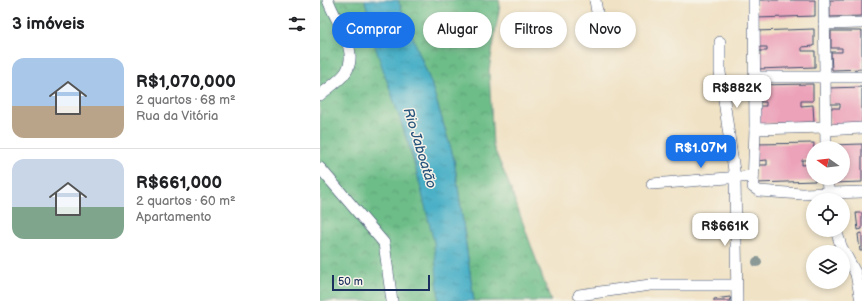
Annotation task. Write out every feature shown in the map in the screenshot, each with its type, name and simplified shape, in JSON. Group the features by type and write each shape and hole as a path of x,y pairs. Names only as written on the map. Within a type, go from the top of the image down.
{"street":[{"path":"320,95 346,72 351,58 347,40 328,0"},
{"path":"595,0 597,12"},
{"path":"754,0 755,129 752,186 759,191 806,194"},
{"path":"824,0 823,78 826,141"},
{"path":"824,24 862,23"},
{"path":"720,42 720,72 735,178 737,301"},
{"path":"754,77 862,77"},
{"path":"755,129 862,128"},
{"path":"320,168 384,244 392,301"},
{"path":"652,184 753,176"},
{"path":"850,193 862,192"},
{"path":"838,237 841,246 856,274 861,301"},
{"path":"579,295 650,284 736,285"}],"green space":[{"path":"320,0 365,0 368,12 332,12 332,48 378,48 410,149 427,209 434,240 437,263 439,301 320,301"},
{"path":"398,0 499,0 500,5 489,70 493,146 509,184 551,301 474,301 454,159 431,83 415,43 415,12 403,12"}],"water":[{"path":"365,0 398,0 403,12 368,12"},
{"name":"Rio Jaboatão","path":"415,43 431,83 454,159 474,301 439,301 434,242 413,157 376,48 415,48"}],"building":[{"path":"757,0 815,0 815,16 757,18"},
{"path":"830,0 862,0 862,16 830,17"},
{"path":"814,29 814,46 802,47 802,51 815,51 815,67 757,69 757,51 767,51 767,47 756,47 756,31"},
{"path":"831,31 862,31 862,69 832,70 831,52 842,52 842,48 831,48"},
{"path":"813,84 813,101 801,101 801,106 813,105 814,122 756,124 755,106 766,106 766,102 755,102 755,85"},
{"path":"862,87 862,125 830,126 829,108 840,108 840,104 829,104 828,88"},
{"path":"806,143 806,160 802,160 802,165 806,165 806,181 757,183 757,165 767,165 767,160 756,161 756,144"},
{"path":"850,144 862,144 862,182 850,182"},
{"path":"856,213 862,213 862,229 858,230"},
{"path":"862,233 862,251 860,251 858,234"},
{"path":"730,297 731,301 714,301 714,299"}]}
